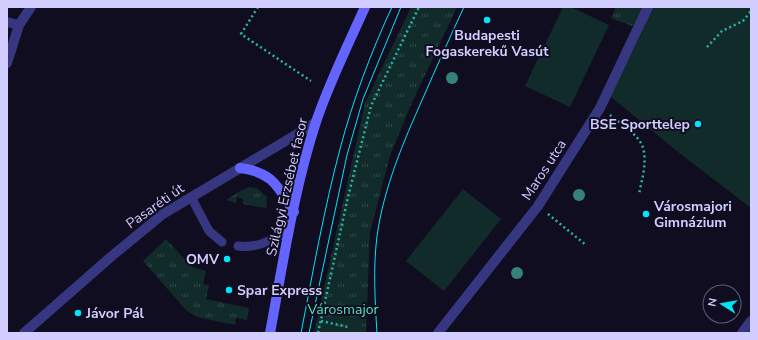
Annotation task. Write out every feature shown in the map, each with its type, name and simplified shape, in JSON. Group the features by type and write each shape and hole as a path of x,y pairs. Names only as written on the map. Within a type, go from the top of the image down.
{"main road":[{"name":"Szilágyi Erzsébet fasor","path":"270,333 306,155 316,122 331,83 365,7"},
{"path":"240,168 251,169 266,175 276,184 294,212"}],"street":[{"path":"7,64 19,25 31,7"},
{"name":"Maros utca","path":"438,333 538,206 600,108 648,7"},
{"path":"7,22 19,25"},
{"name":"Pasaréti út","path":"24,333 118,250 163,214 300,134 316,122"},
{"path":"742,333 751,321"}],"lane":[{"path":"191,197 209,231 222,242"},
{"path":"238,246 247,247 266,243 290,230"}],"path":[{"path":"258,7 241,34 311,81"},
{"path":"318,333 348,197 371,106 419,7"},
{"path":"707,47 722,32 743,21 751,11"},
{"path":"600,108 630,131 641,143 644,154 644,168 639,194"},
{"path":"538,206 586,245"},
{"path":"320,321 348,327"}],"green space":[{"name":"Városmajor","path":"411,7 457,7 410,107 390,156 370,232 366,333 314,333 365,103"},
{"path":"563,7 571,7 609,25 570,107 525,86"},
{"path":"616,7 642,7 632,26 611,18"},
{"name":"BSE Sporttelep","path":"642,7 751,7 751,208 678,152 610,96 643,31 632,26"},
{"path":"250,187 258,189 267,197 266,208 243,204 243,199 237,197 236,203 226,200 240,191"},
{"path":"463,189 501,219 444,291 406,261"},
{"path":"166,239 192,267 206,271 203,284 209,285 206,299 249,308 247,320 236,318 235,325 197,317 186,310 143,261"}],"tram line":[{"path":"301,333 334,172 345,131 363,76 392,7"},
{"path":"309,333 347,155 363,99 401,7"},
{"path":"377,333 375,260 377,236 384,200 408,132 464,7"}],"place":[{"name":"Budapesti Fogaskerekű Vasút","path":"487,20"},
{"name":"BSE Sporttelep","path":"698,124"},
{"name":"Városmajori Gimnázium","path":"646,214"},
{"name":"OMV","path":"227,259"},
{"name":"Spar Express","path":"229,290"},
{"name":"Jávor Pál","path":"78,313"}]}
